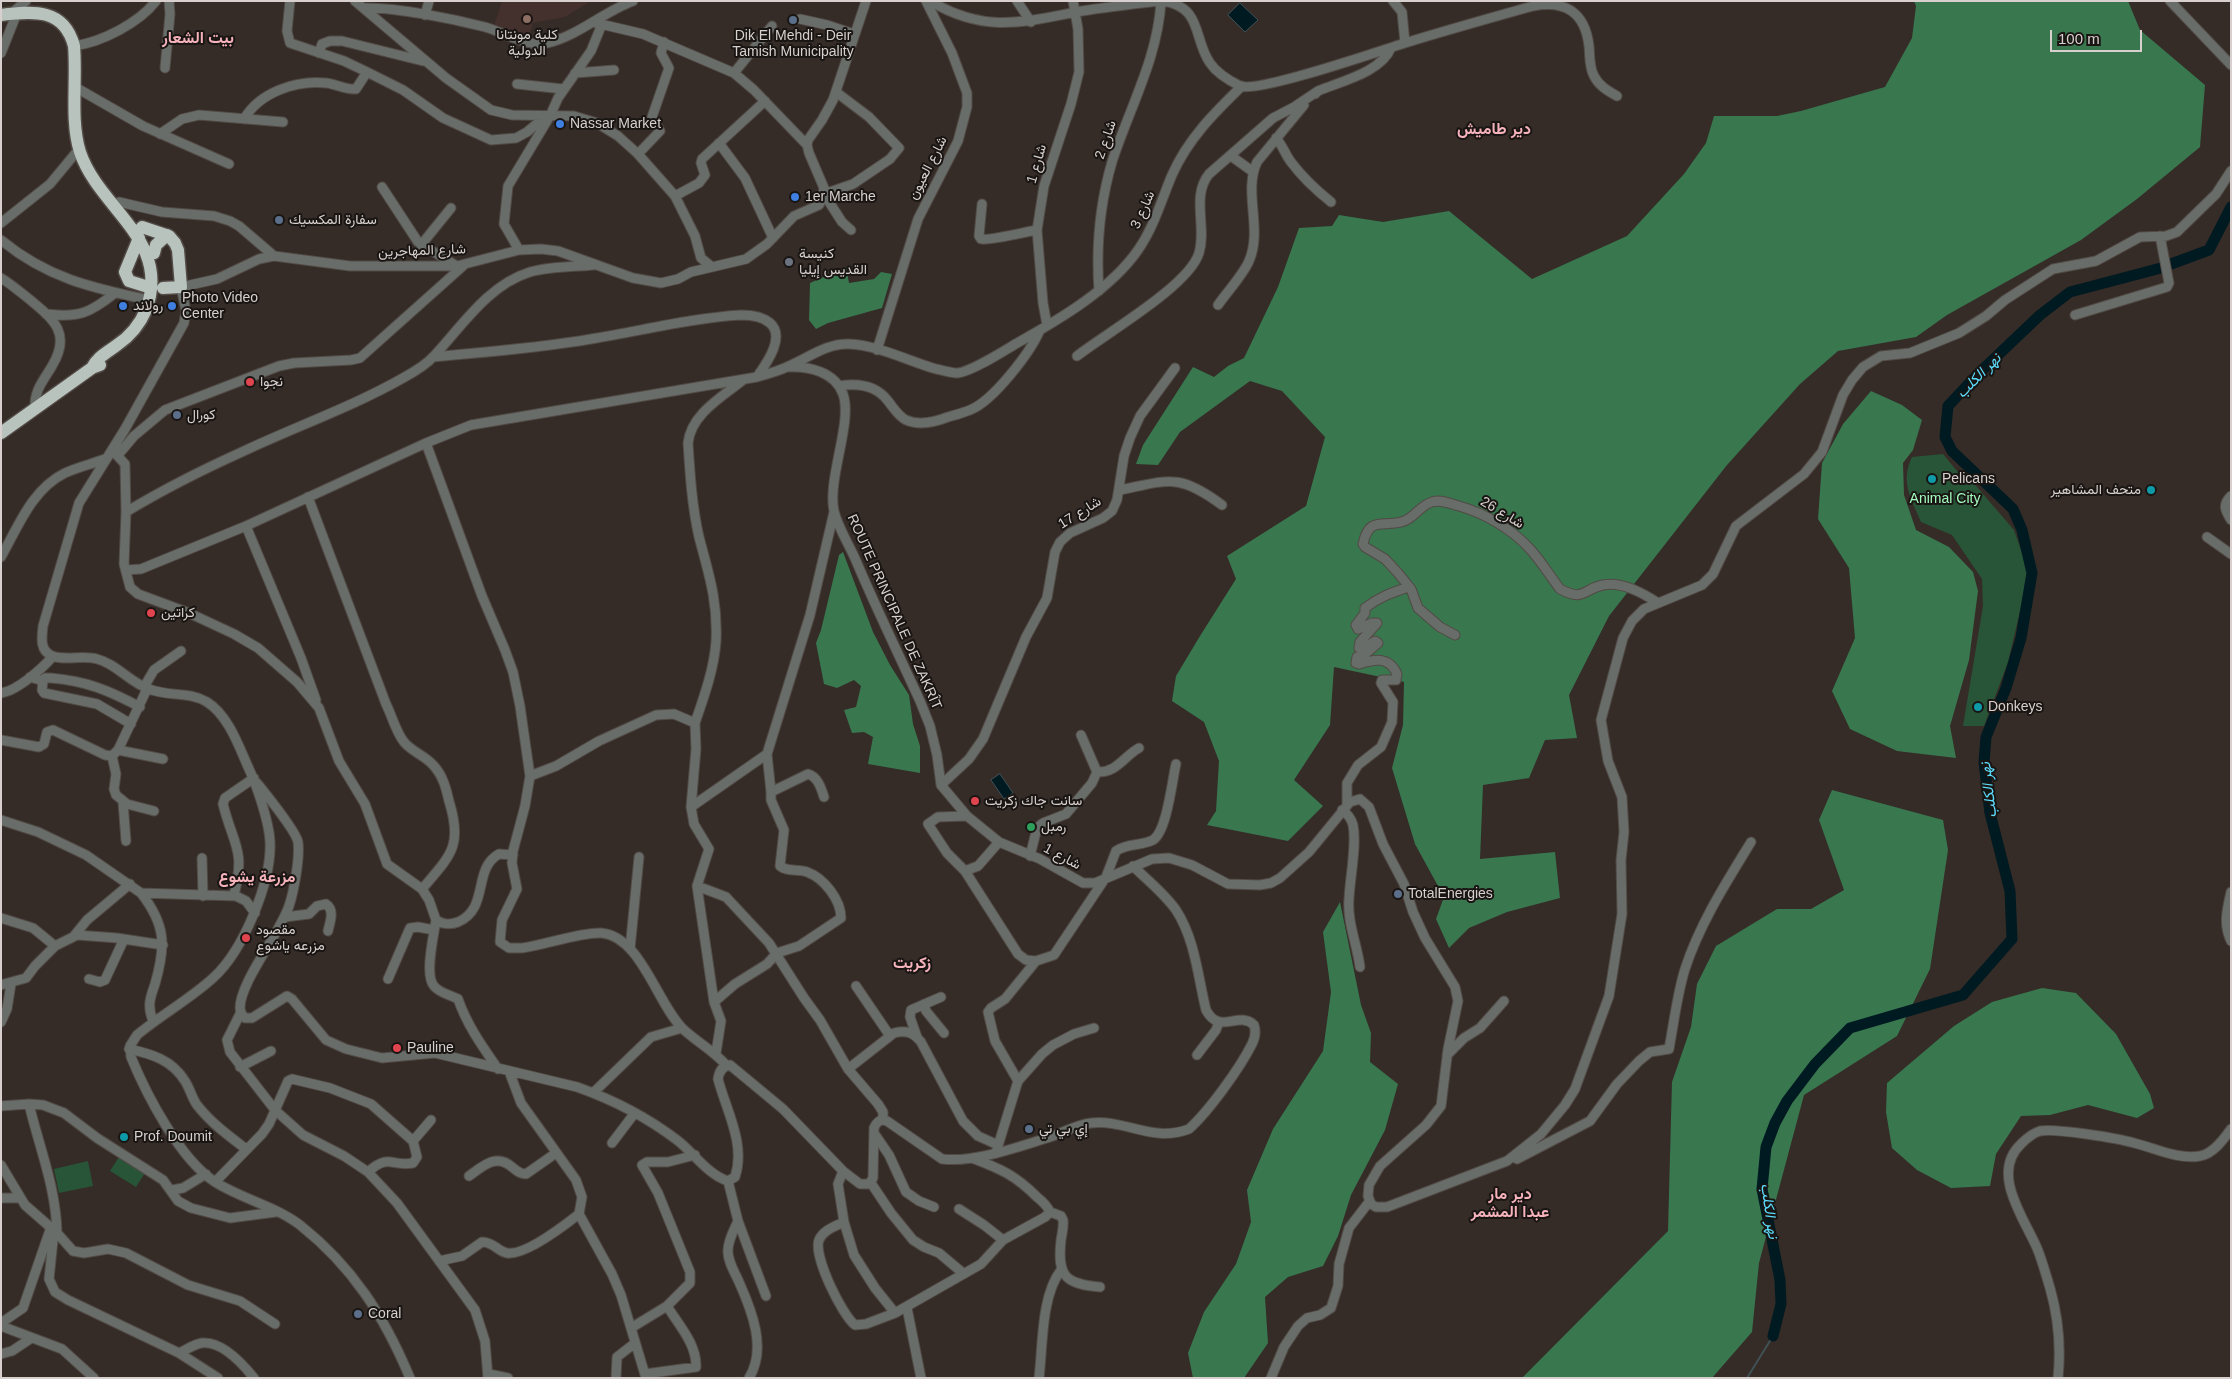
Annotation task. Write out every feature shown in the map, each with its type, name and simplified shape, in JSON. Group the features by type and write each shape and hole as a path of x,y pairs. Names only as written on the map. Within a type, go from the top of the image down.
{"highway":[{"path":"10,14 40,13 52,17 67,28 74,46 76,127 79,149 85,165 106,198 140,233 150,268 151,284 145,312 128,335 96,360 92,368"},
{"path":"1,433 92,368 115,355 134,339 145,324 152,309 156,291 157,268 154,253 119,202 108,191 101,188"},
{"path":"140,233 167,235 173,240 178,250 181,287 163,288"},
{"path":"140,233 125,270 127,279 134,284 145,286"},
{"path":"154,253 156,245 167,235"},
{"path":"128,263 132,260 140,260 150,268"}],"street":[{"path":"1,53 10,14 26,1"},
{"path":"74,46 93,42 126,26 143,15 156,1"},
{"path":"165,68 170,14 169,1"},
{"path":"290,1 287,31 289,42 297,47 319,53 367,72 403,90 443,118 491,140 516,138 548,116"},
{"path":"355,1 468,96 491,110 512,115 574,116 597,123 618,136 638,154 675,196 695,236 700,255 712,267"},
{"path":"425,15 429,1"},
{"path":"364,8 381,8 425,15 483,27 540,44 569,35 633,1"},
{"path":"807,146 811,134 822,120 836,92 866,1"},
{"path":"928,1 946,11 967,19 1014,24 1076,12 1161,1 1172,2 1184,10 1196,25 1210,63 1222,74 1242,86 1254,87 1315,71 1533,6 1548,3 1559,4 1570,10 1581,20 1589,44 1593,75 1604,88 1617,96"},
{"name":"شارع العيون","path":"877,350 918,219 958,141 967,107 967,94 952,53 928,1"},
{"path":"1017,1 1031,22"},
{"name":"شارع 1","path":"1043,328 1043,303 1037,230 1044,186 1076,88 1079,48 1076,12 1073,1"},
{"name":"شارع 2","path":"1099,291 1100,227 1104,200 1112,163 1148,66 1160,14 1161,1"},
{"path":"1392,1 1402,12 1405,26 1404,43"},
{"path":"2170,1 2231,65"},
{"path":"800,19 854,34"},
{"path":"591,22 643,34 734,72 765,101 807,146 824,194 842,222 851,230"},
{"path":"519,250 504,224 508,186 563,89 591,51 602,24"},
{"path":"734,72 772,26"},
{"path":"319,53 322,44 338,41 426,61"},
{"path":"638,154 660,131 652,117 669,72 669,65 661,53 664,42"},
{"path":"1077,356 1147,307 1192,265 1199,254 1201,243 1200,201 1204,180 1273,118 1318,91 1378,66 1388,55 1391,48"},
{"path":"575,73 614,70"},
{"path":"244,119 261,101 277,91 316,82 356,90 367,72"},
{"path":"517,84 563,89"},
{"name":"شارع 3","path":"789,367 806,357 838,345 849,344 877,350 926,366 959,373 981,363 1043,328 1099,291 1119,274 1141,245 1155,220 1172,175 1195,135 1210,116 1242,86"},
{"path":"76,87 123,116 229,164"},
{"path":"1218,305 1250,261 1254,233 1252,171 1257,162 1299,110 1318,91"},
{"path":"824,194 853,184 890,159 899,148 899,145 869,117 836,92"},
{"path":"675,196 699,183 705,175 701,163 702,159 765,101"},
{"path":"160,134 174,122 190,116 283,122"},
{"path":"1276,138 1282,145 1289,160 1308,183 1331,202"},
{"path":"719,143 745,178 773,238"},
{"path":"1,223 50,184 79,149"},
{"path":"1231,156 1252,171"},
{"path":"1507,1161 1541,1134 1565,1105 1580,1077 1609,996 1622,914 1621,860 1624,832 1622,797 1608,761 1601,720 1623,638 1637,615 1658,603 1702,585 1708,580 1713,574 1736,526 1804,474 1822,452 1844,395 1852,380 1863,367 1881,356 1910,353 1959,333 2053,269 2096,261 2140,238 2172,234 2183,227 2222,187 2231,171"},
{"path":"1,558 31,503 40,492 65,473 106,459 172,406 279,366 294,363 360,358 460,266 421,245 382,187"},
{"name":"شارع المهاجرين","path":"181,287 217,279 259,259 274,256 350,266 460,266 519,250 541,248 558,251 633,278 661,283 678,279 691,272 746,259 761,249 794,216 819,204 824,194"},
{"path":"119,202 162,212 214,216 230,221 239,226 274,256"},
{"path":"982,204 979,236 981,239 986,240 1012,233 1037,230"},
{"path":"421,245 451,208"},
{"path":"2074,315 2167,287 2169,282 2160,236"},
{"path":"1,240 24,258 53,274 115,293 149,300"},
{"path":"691,272 696,267 700,255"},
{"path":"126,512 186,478 367,397 416,371 433,357 465,320 495,292 513,280 529,272 546,269 599,265"},
{"path":"1,278 46,314 55,323 58,330 59,347 53,364 37,390 35,408"},
{"path":"115,453 184,323 186,311 181,287"},
{"path":"46,314 67,317 79,315 96,308 115,293"},
{"path":"433,357 535,347 682,322 752,315 770,323 775,333 775,343 771,354 757,377"},
{"path":"126,570 141,569 246,526 426,443 471,425 493,420 744,380 789,367 803,366 815,370 839,386 856,384 872,388 885,397 896,412 906,420 921,424 940,420 971,410 993,394 1027,352 1043,328"},
{"name":"شارع 17","path":"941,785 969,759 983,739 1026,637 1047,598 1055,552 1060,542 1070,533 1103,518 1112,511 1120,490 1124,456 1130,438 1140,416 1175,368"},
{"path":"716,1053 721,1021 714,1002 697,886 709,850 694,824 691,807 696,748 695,723 711,669 716,644 716,626 713,586 694,511 688,442 692,425 698,417 744,380"},
{"name":"ROUTE PRINCIPALE DE ZAKRÎT","path":"839,386 845,401 845,409 836,478 834,512 920,702 934,746 941,785"},
{"path":"426,443 482,596 513,672 520,706 530,776 513,855 517,890 500,929 500,942 509,948 532,947 600,933 617,937 630,949 682,1028 716,1053 727,1066"},
{"path":"115,453 125,464 126,512 124,559 130,587 136,594 204,619 258,648 297,682 319,708"},
{"path":"50,654 41,641 43,626 79,503 106,459"},
{"path":"1120,490 1177,480 1205,492 1222,505"},
{"path":"2231,496 2224,505 2224,510 2231,520"},
{"path":"308,497 383,694 401,736 414,751 433,764 445,784 455,818 455,842 447,858 422,889"},
{"name":"شارع 26","path":"1454,635 1440,628 1418,608 1409,587 1385,559 1365,547 1364,541 1374,525 1380,522 1402,522 1426,505 1437,501 1479,511 1521,540 1564,592 1582,595 1600,586 1613,585 1625,587 1658,603"},
{"path":"714,1002 735,984 758,972 777,954 790,950 811,939 841,918 841,910 827,887 808,873 784,869 780,866 784,830 771,800 767,754 810,615 834,512"},
{"path":"246,526 301,658 339,761 365,804 387,864 422,889 429,900 436,920 430,960 432,984 437,989 458,999 475,1036 498,1069"},
{"path":"2207,537 2231,554"},
{"path":"1360,967 1351,930 1348,899 1354,839 1353,824 1344,807 1347,783 1358,765 1381,747 1392,722 1393,702 1382,686 1381,681 1394,681 1397,677 1395,670 1378,658 1359,664 1356,662 1357,657 1365,654 1378,643 1375,641 1362,649 1359,648 1360,642 1377,623 1372,623 1358,629 1356,625 1365,613 1365,608 1374,601 1409,587"},
{"path":"154,810 123,802 114,792 116,774 115,753 140,706 154,670 181,651"},
{"path":"1,693 8,692 30,677 50,654"},
{"path":"50,654 102,660 115,666 146,688 185,694 204,700 214,707 233,734 254,780 270,842 269,858 255,913 238,946 222,969 208,982 153,1021 134,1037 129,1049 137,1073 165,1123 195,1164 215,1182 298,1224 350,1271 387,1331 410,1378"},
{"path":"30,677 43,681"},
{"path":"131,724 97,704 44,693 42,691 43,681 45,678 51,678 90,684 109,690 140,706"},
{"path":"530,776 556,766 599,741 656,714 674,714 695,723"},
{"path":"1,740 39,746 44,744 47,732 53,730 108,756 115,753 163,759"},
{"path":"1081,735 1097,772"},
{"path":"1097,772 1104,772 1121,764 1129,753 1139,748"},
{"path":"691,807 767,754"},
{"path":"967,816 938,817 928,824 947,853 965,871 1018,954 1026,960 1036,961 1054,955 1106,877 1116,851 1129,845 1152,841 1162,830 1176,764"},
{"path":"1030,856 1037,828 1043,823 1066,814 1087,790 1097,772"},
{"path":"771,792 808,774 812,775 821,785 824,797"},
{"path":"234,895 239,878 240,856 223,804 225,798 254,780"},
{"path":"254,780 291,828 298,843 294,885 285,916 248,982 240,1007 240,1014 228,1040 230,1052 275,1110 303,1135 344,1156 368,1172 397,1203 475,1310 483,1331 488,1376 508,1378"},
{"name":"شارع 1","path":"941,785 967,816 999,842 1083,883 1096,883 1133,866"},
{"path":"972,1158 997,1148 1090,1123 1119,1126 1158,1134 1189,1129 1228,1080 1253,1043 1256,1029 1250,1022 1245,1019 1218,1022 1210,1017 1206,1010 1191,944 1180,918 1168,901 1133,866 1152,859 1174,858 1192,865 1228,884 1260,885 1280,878 1296,866 1344,807 1360,799 1369,807 1387,853 1404,884 1413,912 1425,938 1455,986 1458,1001 1447,1056 1441,1106 1426,1125 1380,1166 1369,1185 1368,1196 1370,1202 1376,1207 1387,1207 1507,1161 1520,1158 1590,1122 1617,1084 1639,1061 1650,1052 1669,1049 1675,1008 1685,970 1696,941 1723,887 1751,842"},
{"path":"123,802 126,841"},
{"path":"1,820 38,832 81,852 141,892 161,925 163,945 158,972 149,1002 149,1012 153,1021"},
{"path":"965,871 978,866 999,842"},
{"path":"436,920 446,925 454,924 468,916 475,908 483,876 491,861 499,854 513,855"},
{"path":"630,949 639,857"},
{"path":"202,858 203,896"},
{"path":"74,936 88,920 130,884"},
{"path":"697,886 726,897 757,929 777,954 820,1020 848,1069 878,1104 883,1120"},
{"path":"141,892 203,896 234,895 245,899 255,913"},
{"path":"2231,892 2225,916 2231,941"},
{"path":"285,916 309,914 317,906 326,904 332,913 328,931"},
{"path":"1,918 34,928 55,946"},
{"path":"388,979 410,928 418,927 434,930"},
{"path":"1,1022 7,1009 6,984 26,978 55,946 74,936 124,939 163,945"},
{"path":"89,980 100,982 105,980 124,939"},
{"path":"1018,1081 995,1040 988,1012 1005,999 1036,961"},
{"path":"856,986 890,1036"},
{"path":"240,1014 245,1018 252,1018 287,996 292,999 326,1040 346,1049 382,1058 435,1053 577,1087 593,1093 669,1134 695,1155 717,1177 728,1181 735,1177 737,1171 738,1148 718,1079 719,1072 727,1066 734,1066 783,1109 843,1171 860,1184 866,1186 871,1183"},
{"path":"941,998 911,1010 910,1016 917,1037 963,1121 978,1136 997,1148"},
{"path":"1447,1056 1464,1038 1480,1028 1504,1001"},
{"path":"924,1004 926,1011 944,1033"},
{"path":"1197,1055 1216,1030 1218,1022"},
{"path":"593,1093 651,1037 682,1028"},
{"path":"997,1148 1018,1081 1042,1054 1053,1045 1074,1034 1094,1028"},
{"path":"848,1069 890,1036 902,1031 917,1037"},
{"path":"129,1049 157,1056 174,1068 185,1081 196,1103 210,1121 246,1149"},
{"path":"240,1066 271,1052"},
{"path":"438,1261 458,1258 482,1242 492,1243 504,1252 516,1252 553,1234 579,1214 582,1204 579,1187 570,1169 520,1103 509,1071"},
{"path":"215,1182 262,1134 288,1081 292,1079 330,1088 371,1104 413,1141 417,1157 413,1163 386,1161 379,1163 368,1172"},
{"path":"29,1104 56,1203 49,1279 55,1292 84,1309 180,1353 218,1378"},
{"path":"1,1106 44,1105 64,1114 97,1138 154,1174 172,1190 182,1204 221,1217 240,1218 276,1212"},
{"path":"612,1143 634,1114"},
{"path":"413,1141 431,1120"},
{"path":"883,1120 877,1122 874,1133 871,1183 912,1240 940,1253 964,1274"},
{"path":"883,1120 942,1158 972,1158 1006,1171 1022,1182 1047,1206 1050,1212 1061,1216 1063,1220 1061,1270 1064,1277 1075,1284 1100,1287"},
{"path":"2058,1378 2060,1349 2056,1312 2050,1288 2038,1250 2013,1199 2009,1183 2009,1165 2015,1150 2028,1137 2040,1131 2132,1142 2182,1156 2202,1156 2212,1150 2231,1129"},
{"path":"874,1133 889,1155 906,1192 919,1201 934,1207"},
{"path":"469,1176 489,1162 500,1160 524,1175 556,1153"},
{"path":"631,1328 667,1306 690,1283 690,1272 658,1193 642,1165 647,1162 668,1162 695,1155"},
{"path":"1,1165 8,1173 20,1198 33,1214 54,1231 73,1252 84,1253 108,1249 126,1253 188,1285 240,1301 275,1324"},
{"path":"843,1171 838,1184 844,1222 854,1255 875,1288 895,1314"},
{"path":"172,1190 183,1188 206,1174"},
{"path":"728,1181 738,1221 766,1296"},
{"path":"1,1198 20,1198"},
{"path":"1271,1378 1284,1347 1298,1326 1307,1318 1320,1315 1331,1308 1338,1286 1340,1264 1349,1228 1370,1202"},
{"path":"959,1209 1003,1240"},
{"path":"844,1222 824,1233 818,1245 820,1261 833,1292 850,1321 855,1324 866,1324 907,1308 981,1264 1003,1240 1045,1217 1050,1212"},
{"path":"579,1214 612,1274 646,1376 696,1366 696,1360 688,1338 667,1306"},
{"path":"738,1221 729,1242 728,1252 749,1302 757,1341 754,1369 749,1378"},
{"path":"54,1231 23,1308 1,1324 30,1339 62,1349 94,1378"},
{"path":"1039,1378 1047,1305 1053,1281 1061,1270"},
{"path":"907,1308 921,1378"},
{"path":"1,1354 12,1351 30,1339"},
{"path":"616,1378 617,1356 635,1342"},
{"path":"180,1353 201,1343 223,1348 254,1378"}],"shaded area":[{"name":"كلية مونتانا الدولية","path":"502,1 591,1 565,17 533,23 529,37 494,26"}],"green space":[{"path":"1914,1 2128,1 2140,30 2205,85 2200,147 2137,199 2081,240 1947,315 1916,337 1838,351 1800,384 1727,465 1609,616 1569,695 1577,738 1545,740 1529,778 1483,785 1480,859 1555,852 1560,898 1507,912 1469,928 1449,948 1436,919 1444,897 1415,844 1392,768 1403,725 1404,682 1334,667 1330,725 1294,780 1323,806 1288,841 1207,825 1216,811 1219,761 1204,722 1172,701 1176,676 1236,579 1227,556 1306,506 1325,437 1282,391 1250,381 1180,432 1158,465 1136,464 1143,445 1193,367 1214,377 1228,366 1244,358 1278,287 1299,228 1332,226 1339,215 1383,222 1449,211 1532,279 1627,236 1684,174 1706,143 1714,116 1777,116 1885,87 1912,38 1916,6"},
{"path":"846,267 849,283 874,279 881,272 892,274 882,308 828,323 816,329 809,320 810,283"},
{"path":"1871,391 1902,405 1922,420 1913,450 1903,463 1904,495 1916,530 1949,547 1973,572 1978,591 1969,660 1950,726 1956,758 1897,751 1850,729 1832,691 1855,638 1849,568 1818,519 1822,463 1843,424"},
{"name":"Animal City","path":"1943,454 1957,471 1971,480 2014,530 2029,573 2008,662 1984,726 1963,726 1983,606 1982,579 1952,535 1921,522 1908,490 1907,474 1912,457"},
{"path":"843,552 873,632 890,665 909,695 913,724 920,746 920,773 868,764 873,737 864,732 852,733 844,710 856,707 861,686 854,680 837,688 824,684 816,643 821,630 839,555"},
{"path":"1832,790 1943,820 1948,850 1930,969 1897,1036 1804,1095 1759,1263 1752,1332 1712,1378 1522,1378 1668,1231 1672,1082 1691,1027 1697,984 1716,946 1777,909 1811,909 1844,890 1819,820"},
{"path":"1340,902 1361,1005 1371,1033 1370,1062 1398,1084 1385,1130 1351,1195 1338,1236 1323,1266 1288,1277 1265,1297 1268,1343 1244,1378 1193,1378 1188,1353 1204,1312 1236,1264 1251,1222 1247,1190 1273,1129 1323,1051 1331,992 1323,932"},
{"path":"2042,988 2076,993 2116,1034 2150,1094 2154,1108 2137,1118 2088,1105 2050,1115 2021,1116 1996,1154 1990,1186 1951,1188 1917,1170 1892,1148 1886,1112 1887,1083 1954,1026 1992,1002"},
{"path":"119,1157 145,1173 136,1187 110,1171"},
{"path":"88,1161 93,1186 59,1193 54,1169"}],"water":[{"path":"1240,3 1258,20 1245,32 1228,15"},
{"path":"1000,774 1013,793 1004,799 991,780"}],"waterway":[{"name":"نهر الكلب","path":"2171,264 2209,250 2231,207"},
{"name":"نهر الكلب","path":"1773,1336 1781,1304 1780,1280 1762,1189 1766,1147 1775,1123 1787,1101 1815,1064 1850,1028 1963,995 2012,939 2010,891 1990,813 1984,762 1986,737 2006,688 2021,638 2032,573 2022,530 2013,509 1952,451 1945,437 1948,406 1978,374 2040,315 2070,292 2161,268"},
{"path":"1747,1378 1773,1336"}],"place":[{"name":"كلية مونتانا الدولية","path":"527,19"},
{"name":"Dik El Mehdi - Deir Tamish Municipality","path":"793,20"},
{"name":"Nassar Market","path":"560,124"},
{"name":"1er Marche","path":"795,197"},
{"name":"سفارة المكسيك","path":"279,220"},
{"name":"كنيسة القديس إيليا","path":"789,262"},
{"name":"رولاند","path":"123,306"},
{"name":"Photo Video Center","path":"172,306"},
{"name":"نجوا","path":"250,382"},
{"name":"كورال","path":"177,415"},
{"name":"Pelicans","path":"1932,479"},
{"name":"متحف المشاهير","path":"2151,490"},
{"name":"كراتين","path":"151,613"},
{"name":"Donkeys","path":"1978,707"},
{"name":"سانت جاك زكريت","path":"975,801"},
{"name":"رمبل","path":"1031,827"},
{"name":"TotalEnergies","path":"1398,894"},
{"name":"مقصود مزرعه ياشوع","path":"246,938"},
{"name":"Pauline","path":"397,1048"},
{"name":"إي بي تي","path":"1029,1129"},
{"name":"Prof. Doumit","path":"124,1137"},
{"name":"Coral","path":"358,1314"}],"district":[{"name":"بيت الشعار","path":"198,39"},
{"name":"دير طاميش","path":"1494,130"},
{"name":"مزرعة يشوع","path":"257,878"},
{"name":"زكريت","path":"912,964"},
{"name":"دير مار عبدا المشمر","path":"1510,1204"}]}
